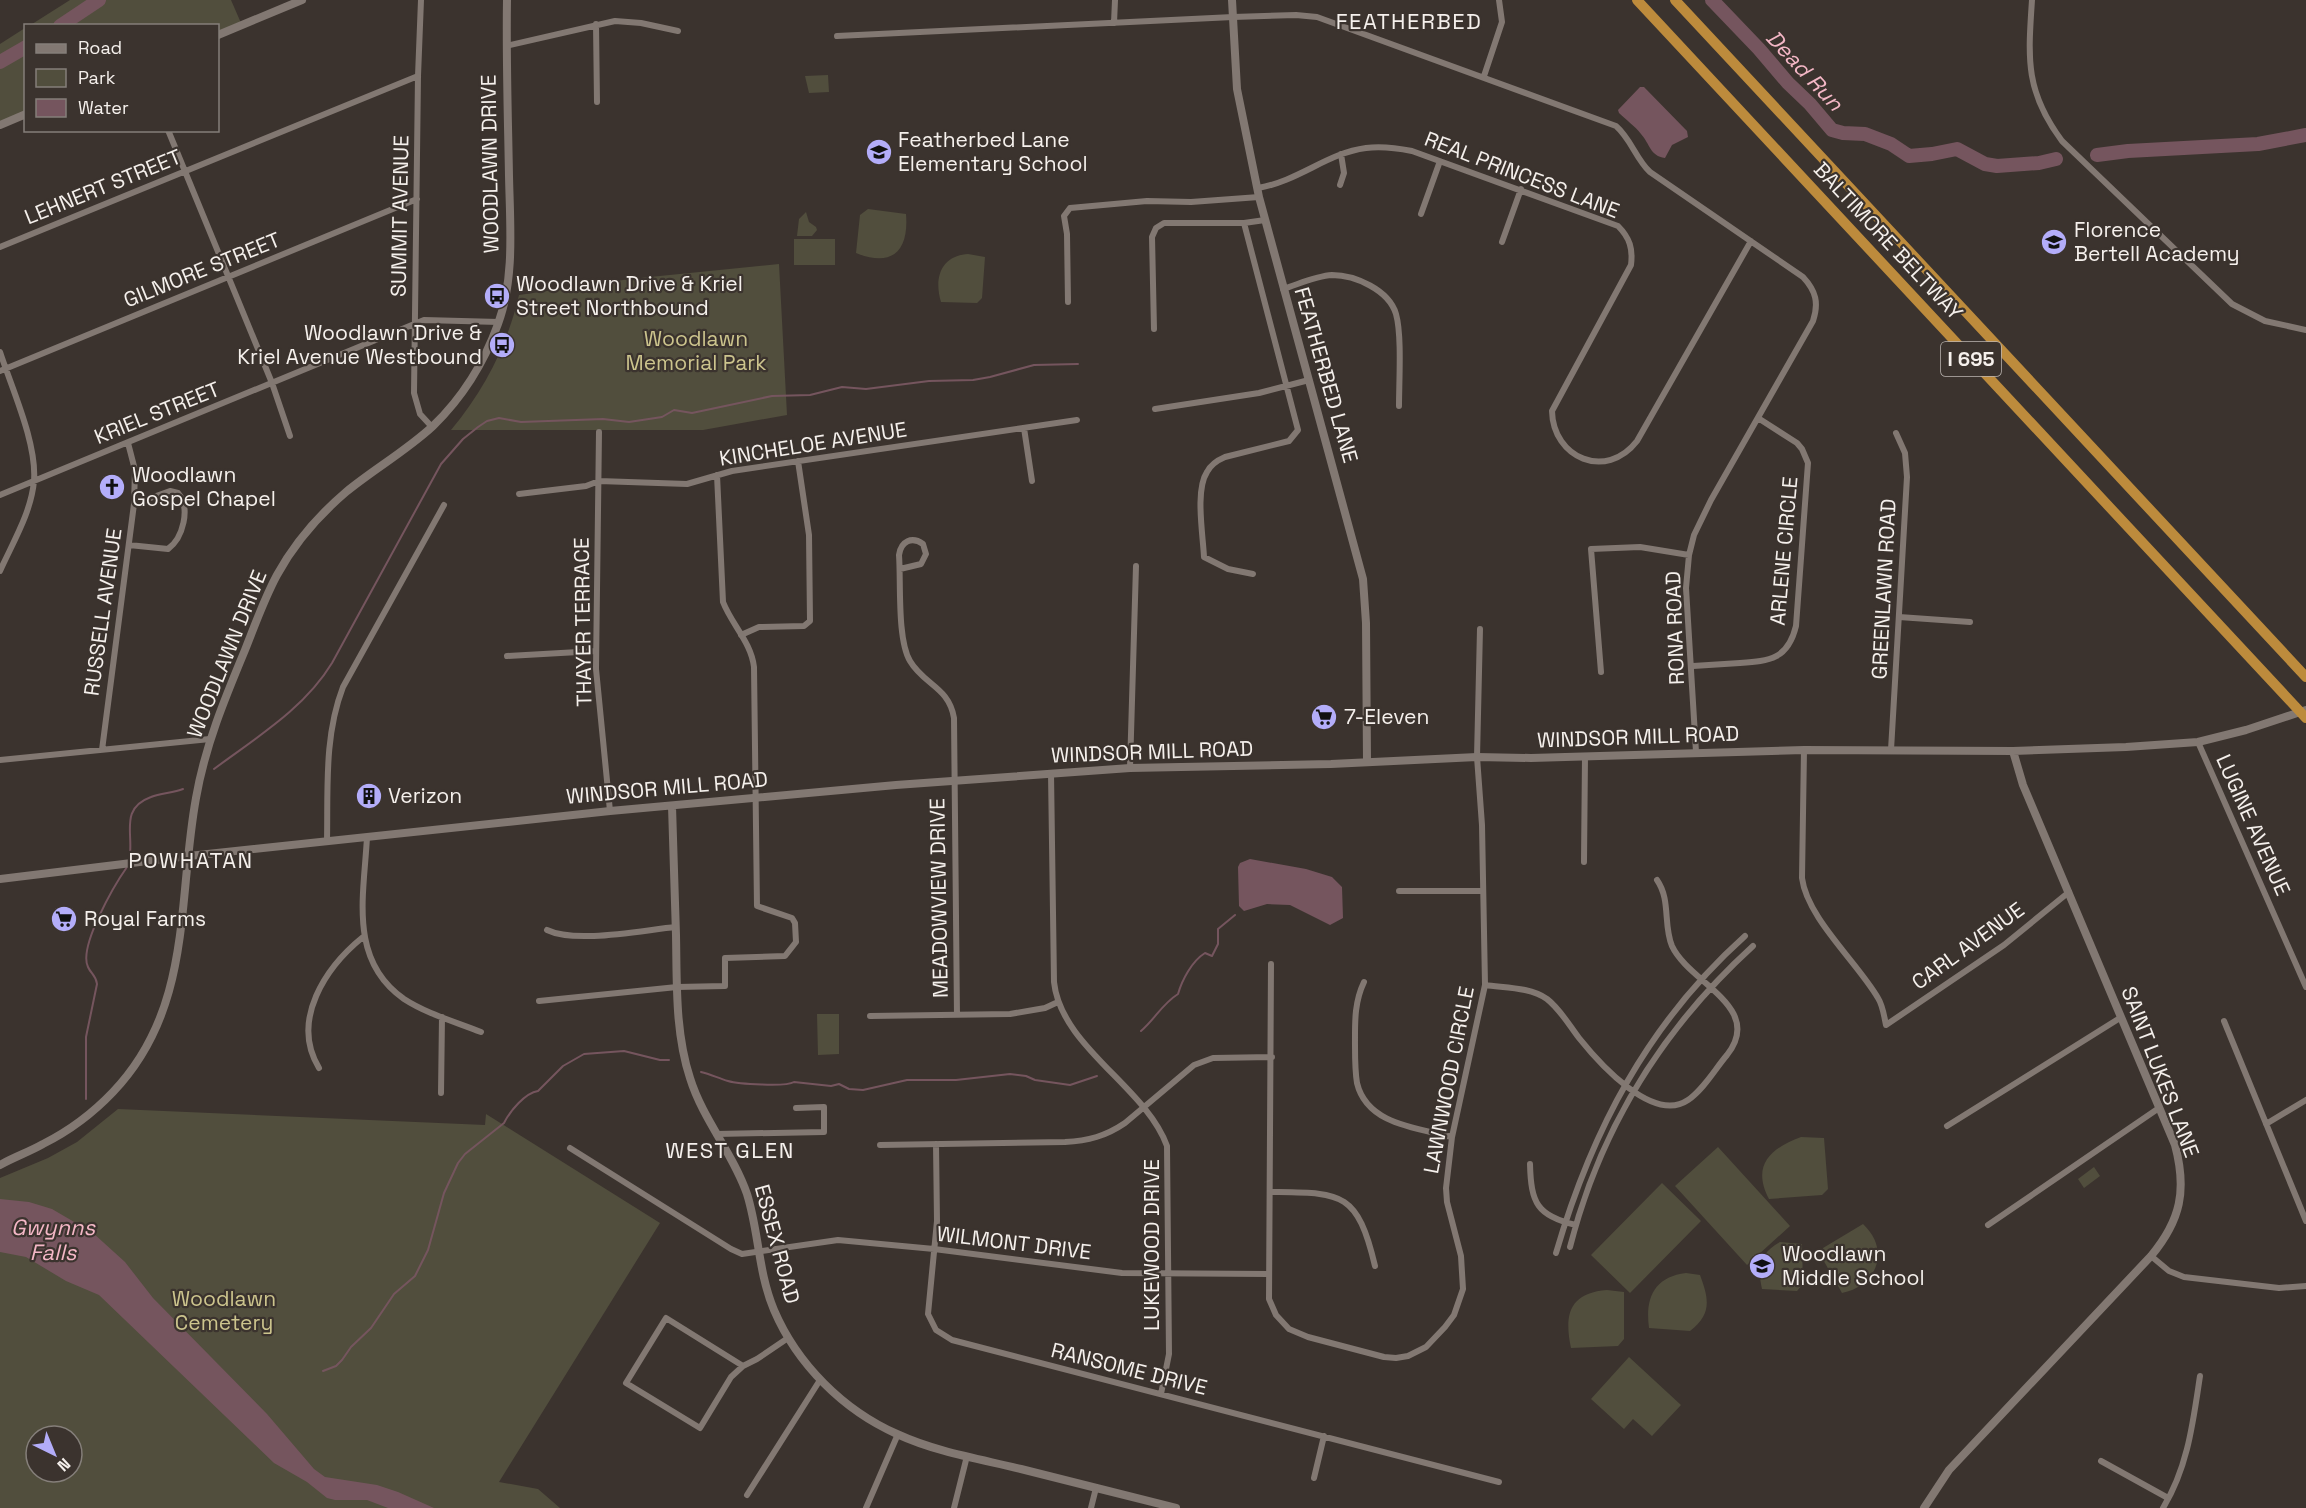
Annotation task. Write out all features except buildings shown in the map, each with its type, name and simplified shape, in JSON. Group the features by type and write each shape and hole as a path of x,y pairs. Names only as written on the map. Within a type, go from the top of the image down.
{"highway":[{"name":"BALTIMORE BELTWAY","path":"1637,0 2306,718"},
{"name":"BALTIMORE BELTWAY","path":"1675,0 2306,677"}],"main road":[{"path":"219,35 302,0"},
{"name":"WOODLAWN DRIVE","path":"0,1165 62,1134 85,1117 115,1090 142,1054 169,996 180,942 195,800 210,739 267,594 291,553 326,510 432,428 448,411 474,375 487,351 499,322 510,261 507,0"},
{"name":"FEATHERBED LANE","path":"1232,0 1237,89 1264,220 1363,579 1366,623 1366,761"},
{"path":"0,125 24,115"},
{"name":"WINDSOR MILL ROAD","path":"0,879 189,856 610,811 1051,773 1130,768 1331,764 1477,757 1804,750 2013,751 2126,747 2198,742 2306,710"},
{"name":"SAINT LUKES LANE","path":"1924,1508 1949,1470 2151,1256 2169,1232 2176,1217 2181,1181 2175,1145 2018,772 2013,751"},
{"name":"ESSEX ROAD","path":"672,806 677,987 681,1045 696,1097 729,1156 746,1193 757,1252 768,1294 788,1338 820,1380 864,1416 898,1434 968,1456 1176,1508"},
{"name":"WOODLAWN DRIVE","path":"0,1159 14,1157"}],"street":[{"name":"SUMMIT AVENUE","path":"421,0 414,393 420,414 432,428"},
{"path":"1114,23 1115,0"},
{"path":"1484,76 1502,22 1499,0"},
{"path":"2032,0 2029,48 2031,78 2041,110 2062,141 2232,303 2265,321 2306,330"},
{"name":"RONA ROAD","path":"837,36 1233,17 1296,15 1317,17 1617,126 1628,138 1643,165 1650,172 1803,277 1814,291 1817,301 1813,321 1701,519 1689,555 1686,588 1693,666 1696,752"},
{"path":"506,46 596,24 628,21 678,31"},
{"path":"596,24 597,102"},
{"name":"LEHNERT STREET","path":"0,247 418,76"},
{"path":"169,132 230,277 272,383 290,436"},
{"name":"REAL PRINCESS LANE","path":"1068,302 1067,234 1064,216 1070,208 1147,201 1191,202 1258,192 1341,154 1367,147 1412,151 1618,226 1626,235 1633,255 1628,276 1552,411 1552,424 1560,441 1570,451 1597,463 1609,462 1629,451 1636,441 1751,241"},
{"path":"1340,185 1344,173 1341,154"},
{"path":"1421,214 1440,161"},
{"path":"1502,242 1521,189"},
{"name":"GILMORE STREET","path":"3,370 417,200"},
{"path":"1154,329 1152,237 1156,228 1164,223 1244,223 1264,220"},
{"path":"1244,223 1298,425 1298,430 1289,441 1225,457 1210,467 1203,481 1201,493 1204,557 1228,569 1252,574"},
{"path":"1283,289 1320,277 1342,276 1373,288 1389,301 1396,315 1399,406"},
{"name":"KRIEL STREET","path":"0,495 424,320 499,322"},
{"path":"0,352 3,370 29,440 34,466 34,481 26,515 0,571"},
{"path":"1155,409 1258,393 1309,380"},
{"name":"ARLENE CIRCLE","path":"1693,666 1769,660 1784,651 1793,637 1796,626 1808,463 1802,448 1797,443 1758,418"},
{"name":"KINCHELOE AVENUE","path":"519,494 586,486 599,481 687,484 717,475 798,461 1077,420"},
{"path":"1024,428 1032,481"},
{"name":"THAYER TERRACE","path":"599,432 596,651 610,811"},
{"name":"GREENLAWN ROAD","path":"1892,750 1908,477 1905,453 1896,433"},
{"name":"RUSSELL AVENUE","path":"102,750 134,504 135,470 128,443"},
{"path":"741,635 759,627 804,626 810,621 810,535 798,461"},
{"path":"539,1001 677,987 724,986 725,958 785,956 796,942 795,922 792,918 757,906 754,667 750,648 726,611 721,592 717,475"},
{"path":"129,544 168,549 175,544 180,536 184,504 178,493 170,491 134,504"},
{"path":"327,841 330,741 335,707 444,505"},
{"path":"912,540 923,544 926,554 921,564 900,569 900,549 903,544 912,540"},
{"path":"1601,672 1591,549 1640,547 1672,550 1689,555"},
{"path":"1130,768 1136,566"},
{"name":"MEADOWVIEW DRIVE","path":"900,569 905,649 915,668 948,698 952,708 957,1015"},
{"path":"1899,617 1970,622"},
{"name":"LAWNWOOD CIRCLE","path":"1271,964 1272,1058 1268,1291 1272,1307 1281,1322 1299,1334 1396,1358 1408,1356 1426,1347 1445,1327 1454,1314 1463,1289 1461,1256 1446,1195 1452,1137 1485,985 1481,807 1477,757 1480,629"},
{"path":"507,656 596,651"},
{"path":"0,760 210,739"},
{"name":"LUGINE AVENUE","path":"2198,742 2306,987"},
{"name":"CARL AVENUE","path":"1804,750 1802,878 1804,892 1814,910 1878,998 1886,1025 2004,945 2069,892"},
{"path":"1584,862 1585,756"},
{"name":"LUKEWOOD DRIVE","path":"1051,773 1054,982 1058,1002 1076,1032 1158,1126 1167,1146 1169,1354 1161,1394"},
{"path":"367,837 363,937 374,967 385,982 405,999 481,1032"},
{"path":"1485,985 1528,991 1546,999 1596,1059 1634,1091 1656,1104 1674,1106 1681,1104 1695,1094 1731,1050 1738,1034 1736,1015 1731,1006 1686,965 1673,948 1667,925 1665,897 1657,880"},
{"path":"1399,891 1483,891"},
{"path":"548,930 577,937 676,927"},
{"path":"1556,1253 1596,1139 1624,1083 1660,1030 1701,979 1745,936"},
{"path":"319,1068 310,1048 309,1036 310,1017 316,997 322,983 340,958 363,937"},
{"path":"1570,1247 1606,1144 1634,1091 1669,1037 1710,987 1753,946"},
{"path":"1364,982 1355,1011 1356,1074 1360,1092 1372,1109 1388,1121 1452,1137"},
{"path":"870,1016 1020,1013 1045,1008 1058,1002"},
{"path":"441,1093 442,1017"},
{"path":"1947,1126 2121,1018"},
{"path":"2224,1021 2302,1204 2306,1221"},
{"path":"880,1145 1090,1140 1114,1131 1185,1071 1203,1061 1223,1058 1272,1058"},
{"path":"2266,1124 2306,1100"},
{"path":"715,1134 824,1132 824,1107 796,1108"},
{"path":"1988,1225 2159,1108"},
{"name":"RANSOME DRIVE","path":"936,1144 937,1221 928,1314 936,1330 943,1336 1499,1482"},
{"name":"WILMONT DRIVE","path":"570,1148 736,1252 747,1254 838,1240 934,1249 1122,1273 1268,1274"},
{"path":"1530,1164 1531,1182 1536,1202 1546,1214 1576,1225"},
{"path":"1270,1192 1322,1193 1350,1207 1363,1224 1375,1266"},
{"path":"2151,1256 2169,1271 2184,1277 2279,1288 2306,1286"},
{"path":"743,1366 666,1318 626,1383 700,1428 731,1377 743,1366 788,1338"},
{"path":"2163,1508 2187,1454 2200,1376"},
{"path":"747,1495 820,1380"},
{"path":"866,1508 898,1434"},
{"path":"1314,1478 1324,1436"},
{"path":"954,1508 968,1456"},
{"path":"2101,1461 2168,1498"},
{"path":"1091,1508 1096,1488"}],"green space":[{"path":"70,0 231,0 241,23 219,33 219,24 32,24"},
{"path":"24,29 24,111 0,122 0,44"},
{"path":"828,75 829,92 809,93 805,76"},
{"path":"868,209 906,214 905,237 896,253 889,257 869,257 856,253 860,215"},
{"path":"806,212 809,222 817,230 812,236 797,236 799,219"},
{"path":"794,239 835,239 835,265 794,265"},
{"path":"968,254 985,257 982,298 977,303 941,302 938,285 941,270 951,259"},
{"name":"Woodlawn Memorial Park","path":"779,264 787,415 703,430 451,430 474,399 493,366 508,332 519,295 630,279"},
{"path":"817,1014 839,1014 839,1054 818,1055"},
{"name":"Woodlawn Cemetery","path":"118,1109 485,1125 486,1114 660,1223 499,1482 538,1489 560,1508 0,1508 0,1178 48,1158 77,1142"},
{"path":"1801,1137 1824,1138 1828,1189 1822,1195 1769,1199 1762,1177 1767,1159 1773,1152 1790,1141"},
{"path":"1718,1147 1790,1226 1747,1265 1675,1186"},
{"path":"2094,1167 2100,1176 2084,1188 2078,1179"},
{"path":"1662,1183 1701,1221 1630,1293 1591,1255"},
{"path":"1863,1224 1872,1234 1876,1245 1878,1255 1876,1266 1864,1283 1842,1293 1821,1256 1823,1248"},
{"path":"1780,1242 1802,1244 1803,1284 1797,1291 1762,1289 1760,1267 1762,1261 1768,1251"},
{"path":"1686,1273 1700,1275 1707,1299 1702,1318 1690,1331 1649,1328 1649,1307 1654,1291 1666,1279"},
{"path":"1607,1290 1624,1292 1624,1339 1618,1346 1571,1348 1568,1325 1572,1308 1584,1296"},
{"path":"1629,1357 1681,1405 1652,1436 1633,1419 1624,1429 1591,1399"}],"water":[{"path":"1640,87 1644,87 1687,131 1688,137 1672,145 1665,158 1656,155 1639,131 1619,113 1618,110"},
{"path":"1250,859 1306,869 1332,877 1342,887 1343,918 1330,925 1290,905 1267,904 1244,911 1239,906 1238,867 1240,863"},
{"name":"Gwynns Falls","path":"0,1199 29,1202 52,1209 93,1233 125,1262 153,1298 267,1414 314,1469 325,1477 377,1485 434,1508 388,1508 367,1500 327,1498 307,1482 274,1463 99,1295 66,1281 26,1257 0,1252"}],"waterway":[{"name":"Dead Run","path":"63,24 99,0"},
{"name":"Dead Run","path":"1712,0 1832,130 1865,134 1891,144 1909,156 1957,149 1985,164 1997,166 2039,163 2056,159"},
{"name":"Dead Run","path":"0,62 24,48"},
{"name":"Dead Run","path":"2097,155 2128,151 2258,144 2306,135"},
{"path":"214,769 279,721 321,679 332,663 441,464 463,439 487,421 499,418 521,422 603,419 629,422 662,417 674,410 692,413 772,396 810,395 842,387 866,389 929,381 973,380 1034,365 1078,364"},
{"path":"129,861 130,824 134,809 151,797 183,789"},
{"path":"86,1099 86,1037 97,984 88,967 86,958 88,945 99,916 127,867"},
{"path":"1141,1031 1167,1002 1178,994 1185,977 1196,961 1205,953 1212,956 1218,944 1218,929 1235,915"},
{"path":"323,1371 336,1366 342,1360 351,1347 371,1328 394,1294 415,1276 428,1250 444,1193 458,1163 465,1154 504,1123 523,1099 538,1091 563,1066 584,1054 624,1051 669,1060"},
{"path":"701,1072 741,1083 772,1085 794,1082 831,1086 839,1084 849,1089 863,1090 907,1080 956,1080 1010,1074 1070,1085 1097,1076"}],"place":[{"name":"Featherbed Lane Elementary School","path":"879,152"},
{"name":"Florence Bertell Academy","path":"2054,242"},
{"name":"Woodlawn Drive & Kriel Street Northbound","path":"497,296"},
{"name":"Woodlawn Drive & Kriel Avenue Westbound","path":"502,345"},
{"name":"Woodlawn Gospel Chapel","path":"112,487"},
{"name":"7-Eleven","path":"1324,717"},
{"name":"Verizon","path":"369,796"},
{"name":"Royal Farms","path":"64,919"},
{"name":"Woodlawn Middle School","path":"1762,1266"}],"district":[{"name":"FEATHERBED","path":"1409,21"},
{"name":"POWHATAN","path":"191,860"},
{"name":"WEST GLEN","path":"730,1150"}]}
